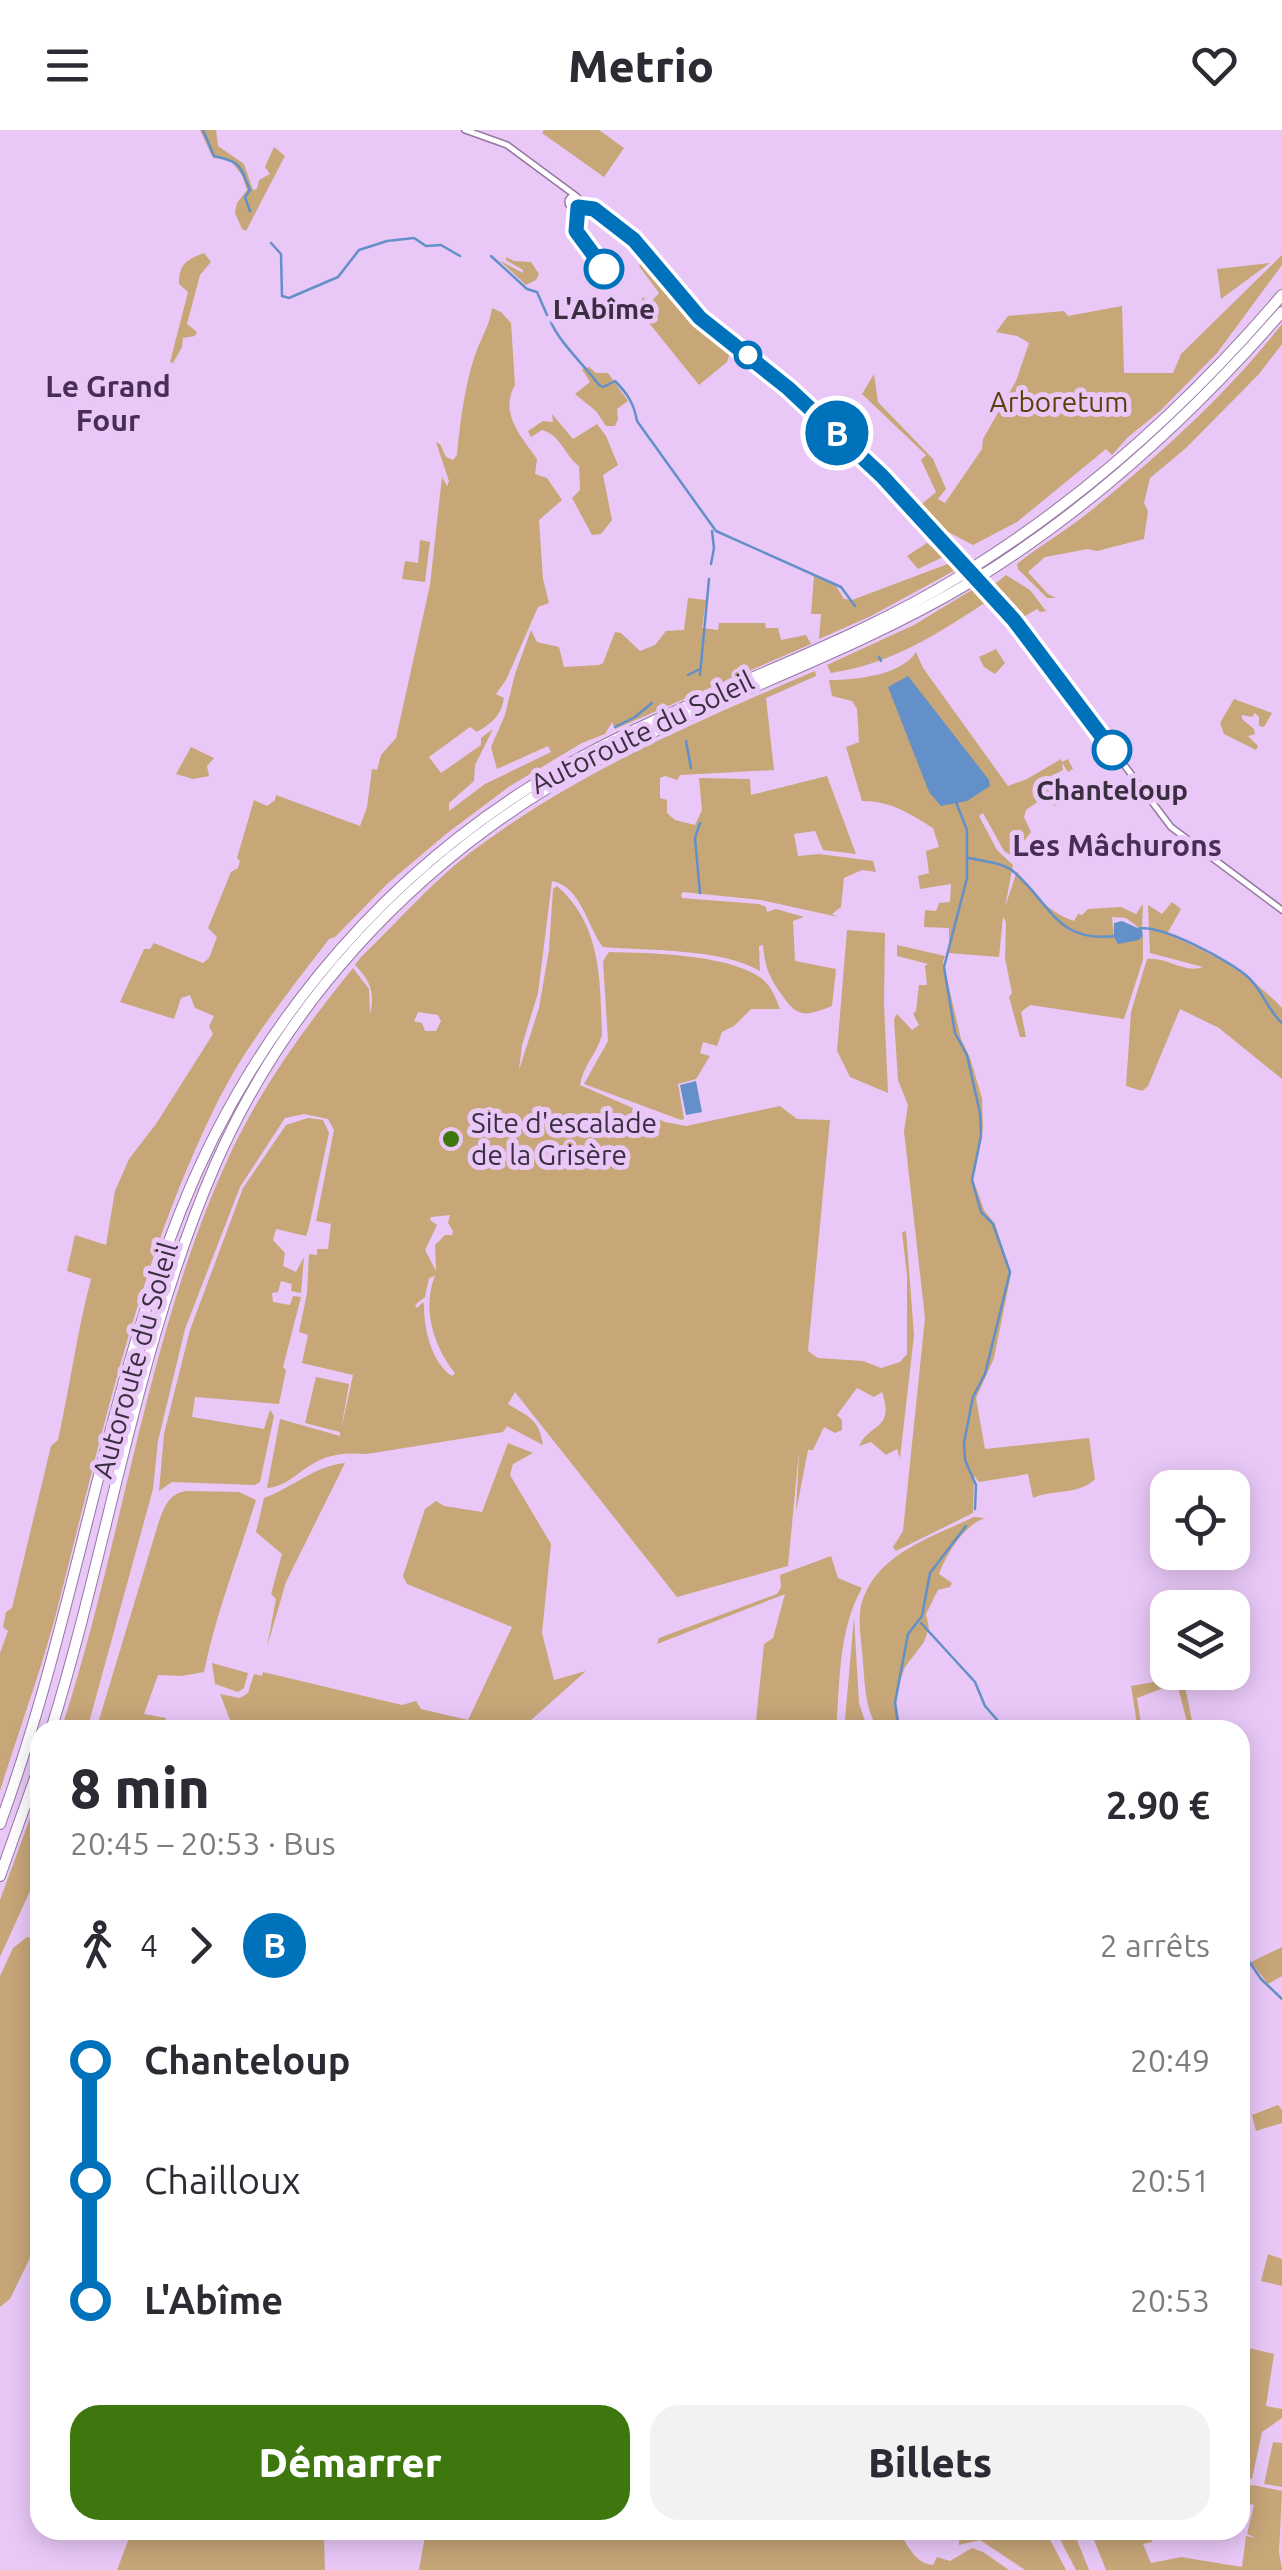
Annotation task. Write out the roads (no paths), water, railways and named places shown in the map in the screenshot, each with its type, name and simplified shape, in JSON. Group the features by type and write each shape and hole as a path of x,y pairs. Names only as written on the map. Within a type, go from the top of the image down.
{"highway":[{"name":"Autoroute du Soleil","path":"971,576 1137,447 1231,354 1282,295"},
{"name":"Autoroute du Soleil","path":"34,1720 127,1373 163,1258 192,1184 220,1124 278,1027 368,918 431,859 481,820 595,749 902,621 1064,520 1143,456 1216,386 1282,312"},
{"name":"Autoroute du Soleil","path":"54,1720 184,1246 234,1127 306,1008 392,910 450,858 511,812 631,743 817,656"},
{"name":"Autoroute du Soleil","path":"0,1824 30,1731"},
{"path":"0,1876 30,1792"}],"street":[{"path":"465,130 506,145 644,248 700,318 788,388 882,476 1014,620 1171,827 1282,910"},
{"path":"563,188 571,207 578,202"}],"water":[{"path":"908,676 989,780 990,786 967,801 941,806 929,792 888,687"},
{"path":"1122,921 1142,930 1143,936 1118,944 1114,923"},
{"path":"696,1081 702,1112 686,1115 680,1085"}],"waterway":[{"path":"203,130 214,156 241,169 250,190 245,197 250,211"},
{"path":"271,243 281,254 282,296 289,298 338,277 359,250 387,241 414,238 426,246 441,245 460,256"},
{"path":"491,256 527,289 537,292 547,315"},
{"path":"551,322 599,385 615,381 624,390 637,421 716,531 841,587 855,606"},
{"path":"711,564 712,531"},
{"path":"700,675 709,579"},
{"path":"879,657 881,661"},
{"path":"688,675 700,669"},
{"path":"615,727 652,703"},
{"path":"686,741 691,768"},
{"path":"956,802 967,830 967,878 944,967 955,1033 967,1055 980,1113 981,1136 972,1180 981,1212 993,1224 1010,1272 985,1374 973,1397 964,1443 965,1460 976,1485 975,1509"},
{"path":"700,823 695,838 700,893"},
{"path":"969,858 1010,869 1067,928 1096,937 1116,936"},
{"path":"1137,929 1162,932 1228,963 1250,979 1282,1023"},
{"path":"898,1720 895,1703 908,1634 922,1616 930,1573 966,1526"},
{"path":"921,1623 975,1682 985,1706 997,1720"},
{"path":"1250,1963 1282,1999"}],"place":[{"name":"L'Abîme","path":"604,269"},
{"name":"Chanteloup","path":"1112,750"},
{"name":"Site d'escalade de la Grisère","path":"451,1139"}],"district":[{"name":"Le Grand Four","path":"108,404"},
{"name":"Les Mâchurons","path":"1117,846"}],"park label":[{"name":"Arboretum","path":"1059,402"}]}
